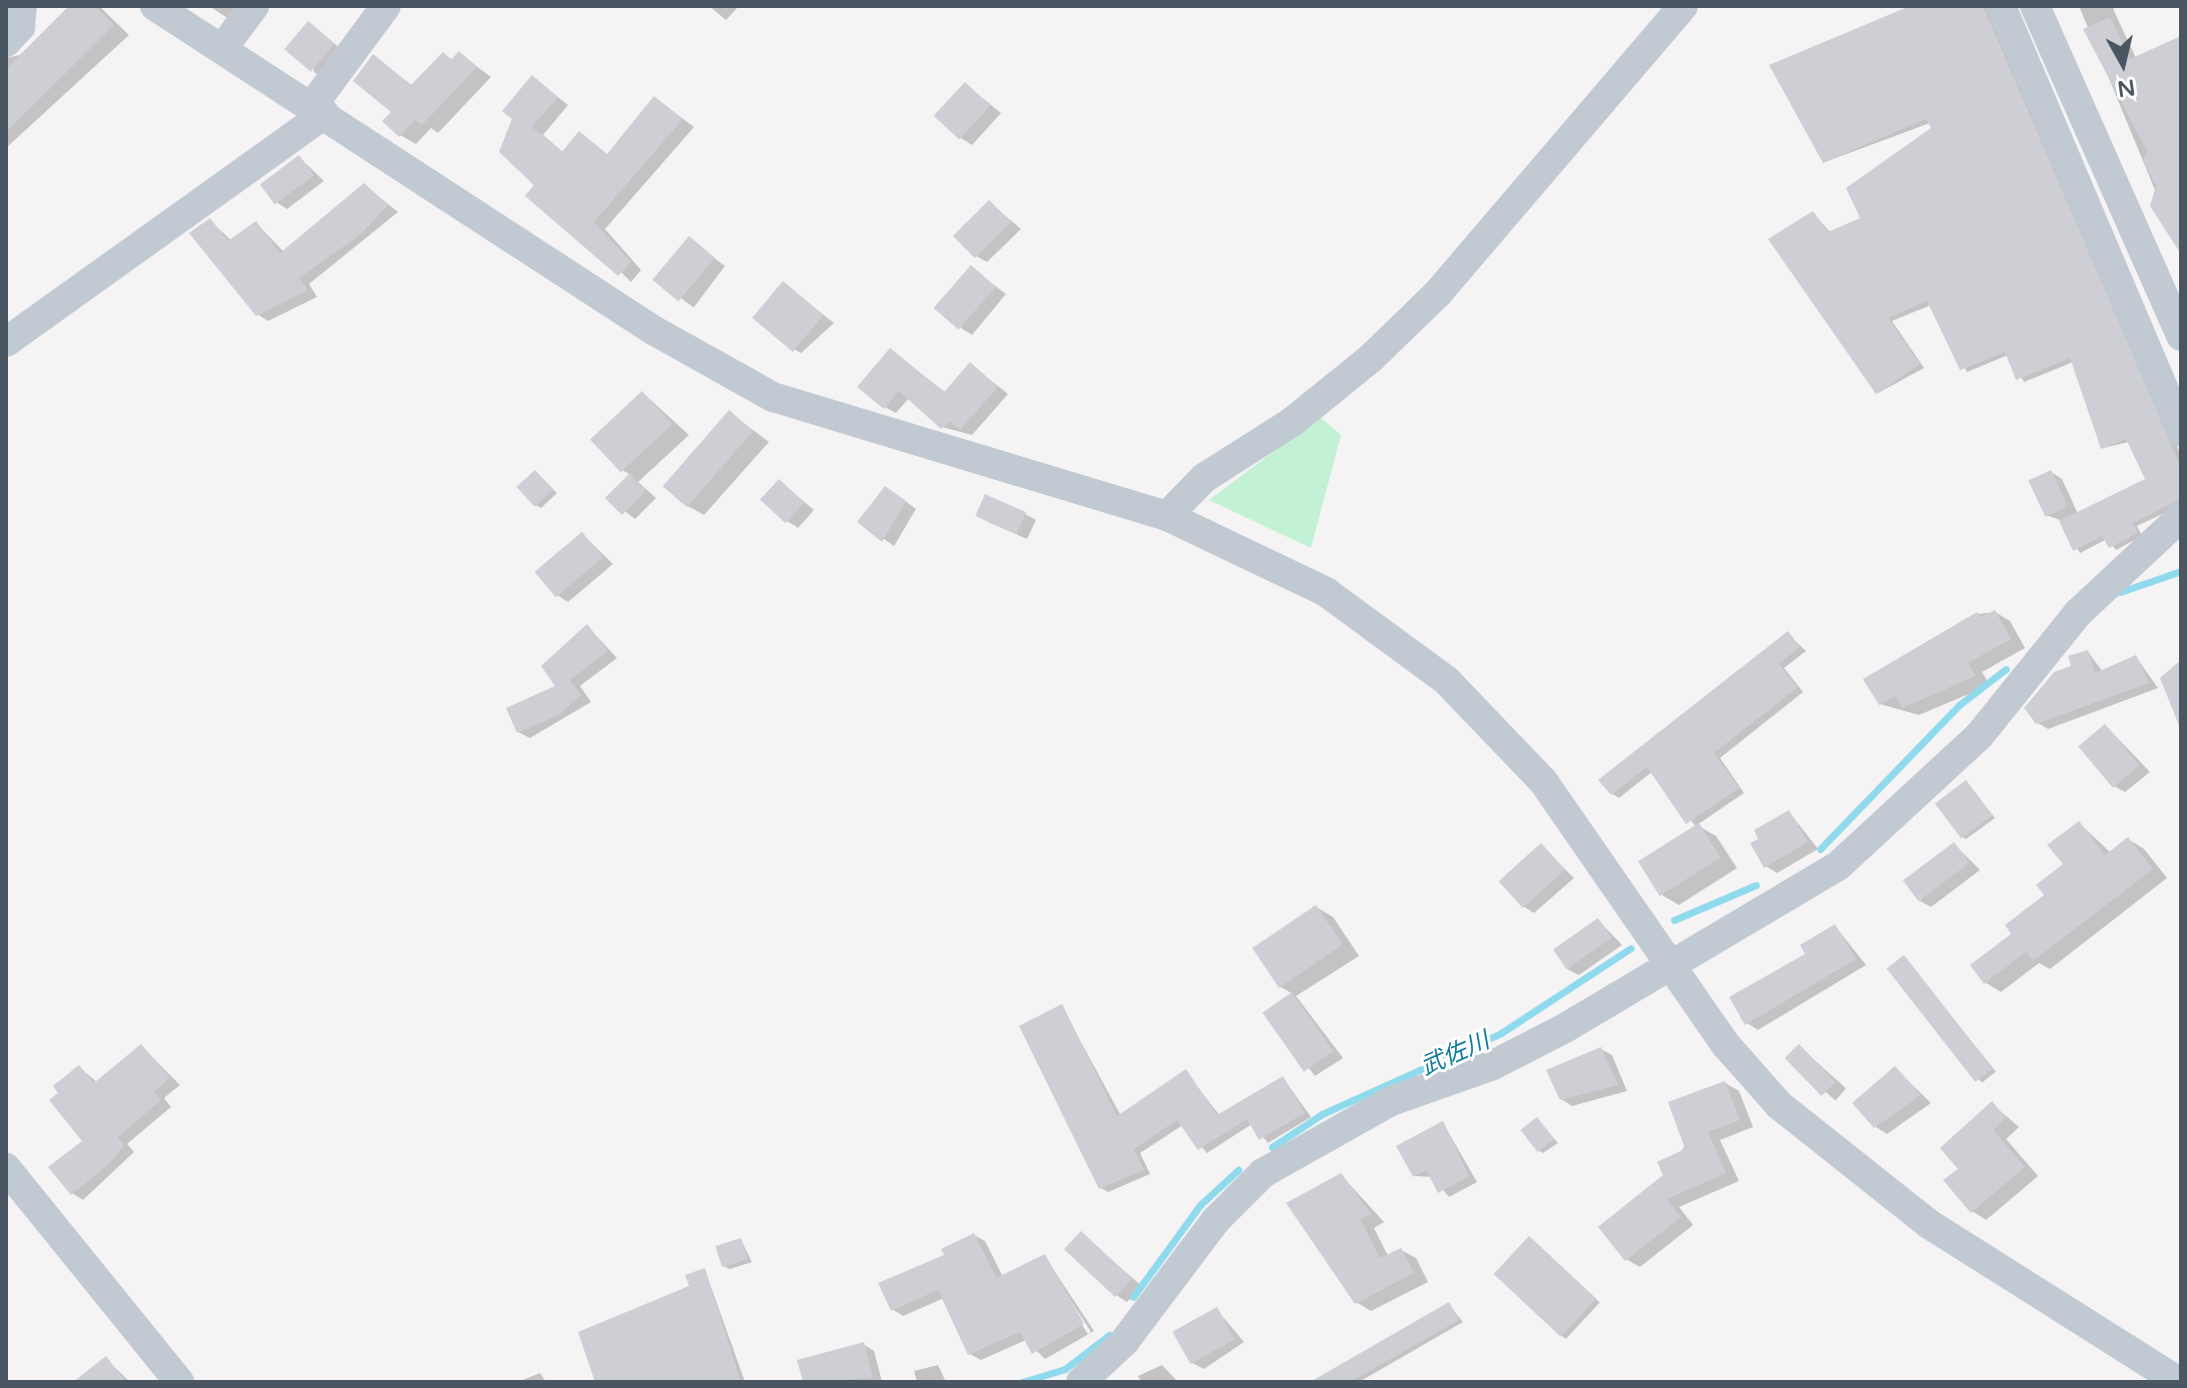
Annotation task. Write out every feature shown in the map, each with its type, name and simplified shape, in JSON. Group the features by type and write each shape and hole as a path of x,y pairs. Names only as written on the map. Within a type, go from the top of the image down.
{"street":[{"path":"6,42 20,27 22,6"},
{"path":"155,6 653,330 773,397 1167,516 1326,592 1446,680 1543,781 1669,967 1779,1105 1856,1172 2056,1310 2179,1382"},
{"path":"222,49 254,6"},
{"path":"6,342 318,110 386,6"},
{"path":"1167,516 1204,478 1292,422 1371,358 1438,293 1683,6"},
{"path":"2001,6 2181,431"},
{"path":"2035,6 2181,336"},
{"path":"1081,1382 1124,1342 1216,1220 1263,1173 1391,1101 1528,1047 1838,866 1979,736 2078,613 2181,517"},
{"path":"6,1168 179,1382"}],"green space":[{"path":"1320,417 1341,435 1311,548 1209,500"}],"building":[{"path":"69,6 95,6 114,25 6,132 6,69"},
{"path":"1910,6 1983,6 2181,467 2181,499 2133,523 2138,533 2109,548 2102,536 2073,551 2059,521 2145,479 2126,439 2101,449 2070,358 2016,380 2005,352 1960,370 1927,301 1888,318 1920,364 1876,394 1768,239 1813,211 1828,232 1860,218 1846,188 1931,128 1926,119 1823,163 1769,65"},
{"path":"2110,17 2130,59 2181,36 2181,254 2150,206 2156,186 2143,161 2147,151 2083,29"},
{"path":"308,21 335,43 311,72 284,49"},
{"path":"459,51 477,67 422,125 415,120 399,137 382,121 391,112 353,81 373,54 411,85 443,52 451,60"},
{"path":"532,75 558,97 532,127 562,152 579,131 607,154 654,96 683,119 594,222 631,262 618,276 525,196 534,185 499,152 512,119 502,111"},
{"path":"965,82 991,106 959,140 934,116"},
{"path":"299,155 314,175 275,204 260,184"},
{"path":"364,183 388,205 361,234 299,278 308,290 256,316 189,233 210,218 228,241 256,221 280,253"},
{"path":"989,200 1011,222 975,258 953,236"},
{"path":"689,236 715,258 678,302 652,280"},
{"path":"971,265 996,287 959,330 934,308"},
{"path":"783,281 824,315 793,352 752,318"},
{"path":"890,348 944,392 970,362 998,387 960,430 950,422 941,429 899,391 884,409 857,387"},
{"path":"642,391 673,424 621,472 590,439"},
{"path":"729,410 753,431 687,507 663,486"},
{"path":"535,470 553,490 534,507 516,487"},
{"path":"2051,470 2068,506 2045,517 2028,481"},
{"path":"629,474 646,491 622,515 605,498"},
{"path":"779,479 805,503 786,523 760,499"},
{"path":"885,486 906,501 882,542 857,522"},
{"path":"985,494 1026,512 1016,534 975,516"},
{"path":"582,532 603,557 556,597 535,572"},
{"path":"1995,610 2011,639 1968,663 1976,676 1902,708 1896,696 1879,705 1863,679 1977,612 1981,617"},
{"path":"587,624 608,651 570,680 581,695 557,716 517,733 506,708 555,686 541,666"},
{"path":"1788,631 1800,647 1779,664 1798,687 1714,753 1739,788 1686,824 1647,767 1611,795 1598,780"},
{"path":"2088,650 2095,673 2136,655 2149,683 2036,724 2024,708 2054,672 2071,666 2068,656"},
{"path":"2181,660 2181,727 2180,728 2160,678"},
{"path":"2105,724 2140,765 2113,788 2078,746"},
{"path":"1966,780 1992,815 1961,839 1935,803"},
{"path":"1789,810 1808,842 1764,868 1750,843 1758,839 1754,830"},
{"path":"2079,821 2105,855 2128,837 2153,869 2033,961 2026,952 1984,984 1970,965 2011,934 2005,925 2044,895 2036,885 2063,864 2047,845"},
{"path":"1699,823 1721,858 1660,896 1638,861"},
{"path":"1954,842 1970,863 1919,901 1903,881"},
{"path":"1541,843 1565,870 1523,908 1499,881"},
{"path":"1316,905 1343,945 1279,988 1252,948"},
{"path":"1598,918 1612,938 1567,969 1553,950"},
{"path":"1835,924 1856,959 1745,1025 1729,997 1805,954 1800,945"},
{"path":"1904,955 1993,1068 1975,1082 1887,969"},
{"path":"1292,992 1333,1051 1304,1072 1263,1013"},
{"path":"1062,1004 1117,1116 1186,1069 1217,1115 1283,1076 1305,1113 1259,1140 1247,1119 1198,1150 1177,1120 1134,1149 1144,1170 1099,1189 1019,1026"},
{"path":"141,1044 170,1078 154,1091 161,1100 118,1137 124,1145 111,1162 71,1195 48,1167 82,1141 49,1100 58,1093 53,1086 79,1065 94,1083"},
{"path":"1799,1044 1836,1082 1821,1096 1785,1058"},
{"path":"1601,1047 1618,1085 1560,1100 1546,1070"},
{"path":"1895,1066 1921,1095 1874,1128 1852,1103"},
{"path":"1725,1081 1740,1120 1708,1132 1726,1173 1667,1199 1681,1217 1625,1261 1598,1227 1663,1175 1657,1162 1685,1149 1668,1102"},
{"path":"1992,1101 2006,1118 1993,1130 2025,1167 1971,1213 1943,1180 1958,1169 1940,1148"},
{"path":"1537,1117 1554,1139 1538,1152 1520,1130"},
{"path":"1443,1121 1469,1176 1438,1193 1426,1170 1413,1177 1396,1146"},
{"path":"1341,1173 1371,1214 1360,1219 1380,1258 1401,1248 1414,1273 1355,1304 1286,1203"},
{"path":"1081,1231 1132,1279 1115,1297 1064,1249"},
{"path":"974,1233 996,1278 1045,1254 1084,1324 1032,1354 1020,1332 968,1355 938,1290 891,1311 878,1283 944,1255 941,1249"},
{"path":"1529,1236 1596,1299 1561,1337 1494,1274"},
{"path":"741,1238 748,1259 722,1267 715,1246"},
{"path":"705,1268 741,1382 595,1382 578,1332 689,1286 685,1275"},
{"path":"1449,1302 1459,1320 1350,1382 1310,1382"},
{"path":"1217,1307 1235,1339 1190,1364 1172,1332"},
{"path":"864,1342 873,1378 803,1382 797,1360"},
{"path":"106,1356 126,1382 73,1382"}],"waterway":[{"name":"武佐川","path":"2120,592 2181,571"},
{"name":"武佐川","path":"1820,849 1959,705 2006,669"},
{"name":"武佐川","path":"1674,920 1756,885"},
{"name":"武佐川","path":"1272,1147 1322,1114 1501,1033 1631,948"},
{"name":"武佐川","path":"1133,1297 1200,1205 1238,1170"},
{"name":"武佐川","path":"1022,1382 1065,1369 1109,1335"}]}
